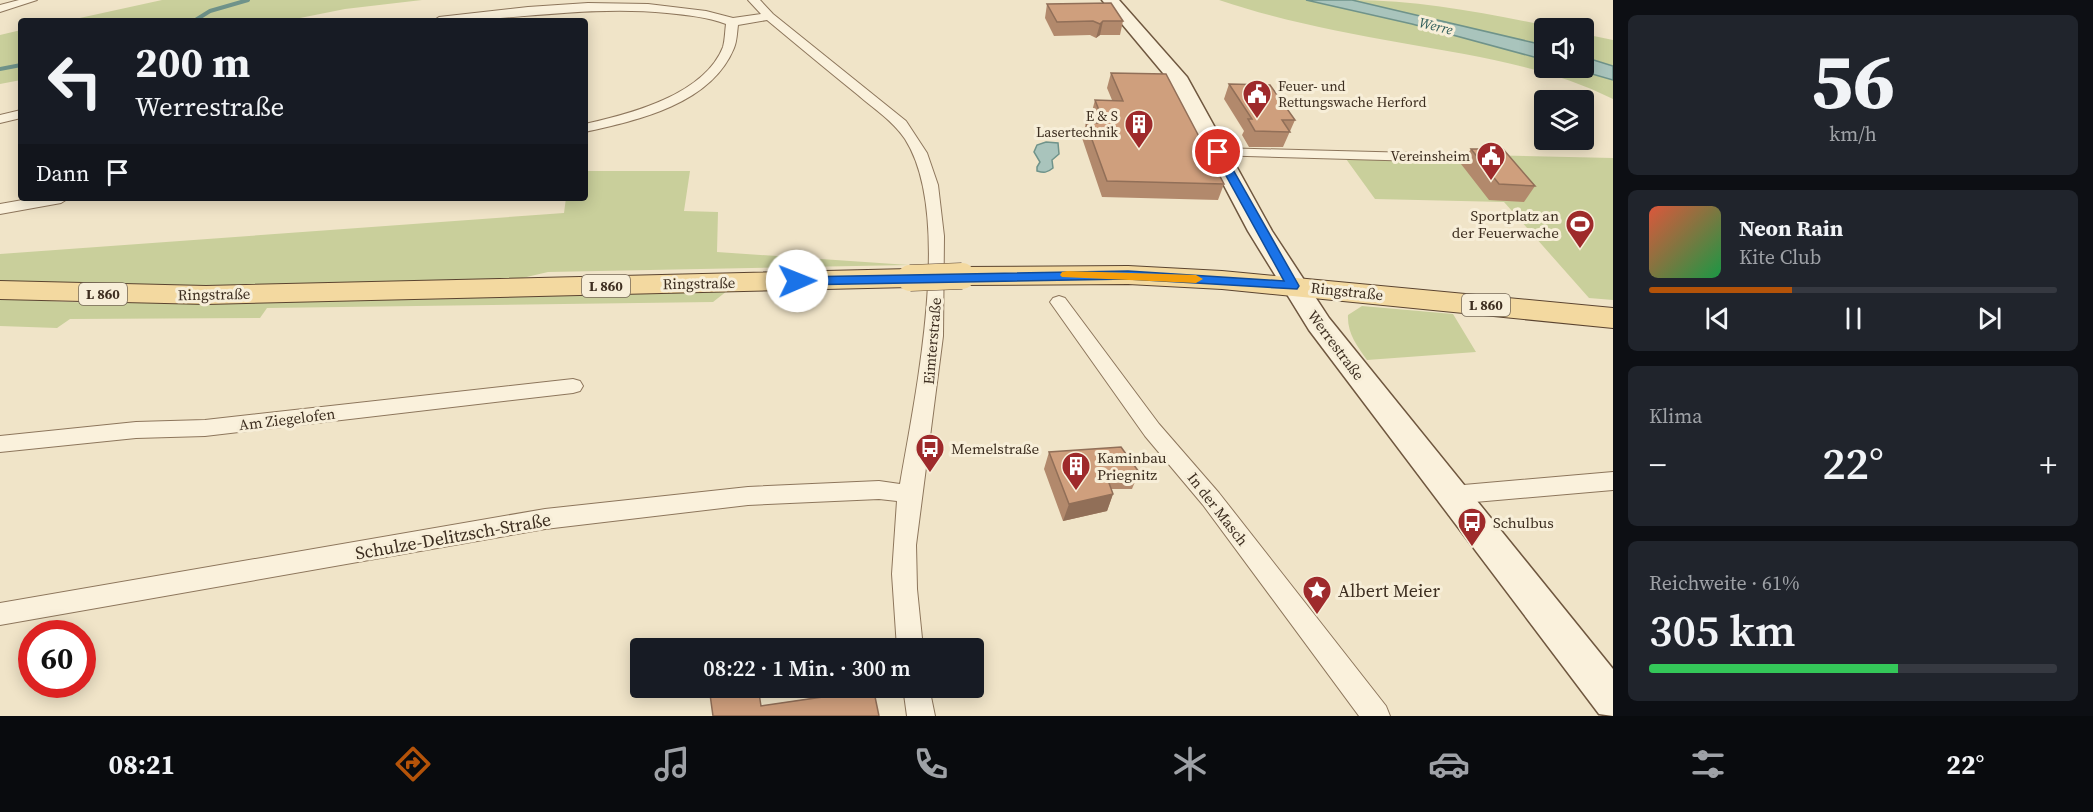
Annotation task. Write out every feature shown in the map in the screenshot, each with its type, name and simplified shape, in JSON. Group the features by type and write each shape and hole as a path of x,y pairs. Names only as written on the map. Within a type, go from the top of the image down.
{"main road":[{"name":"Werrestraße","path":"1110,0 1168,64 1293,286 1318,324 1613,700"},
{"name":"Ringstraße","path":"0,290 206,295 962,276 1128,275 1293,286 1613,318"}],"street":[{"path":"0,9 31,0"},
{"name":"Eimterstraße","path":"754,0 769,16 901,124 917,144 928,178 935,231 936,302 928,387 909,494 904,558 909,638"},
{"path":"499,18 564,8 624,6 703,14 732,22 769,16"},
{"path":"588,127 661,105 692,89 723,62 732,38 732,22"},
{"path":"0,119 18,115"},
{"path":"1218,152 1492,159"},
{"path":"0,209 44,201"},
{"name":"In der Masch","path":"1059,302 1152,430 1211,500 1376,716"},
{"name":"Am Ziegelofen","path":"0,444 136,430 205,428 573,386"},
{"path":"1452,495 1613,481"},
{"name":"Schulze-Delitzsch-Straße","path":"0,614 544,519 748,496 879,490 909,494"},
{"path":"918,698 921,716"}],"green space":[{"path":"162,0 422,0 345,9 300,18 80,18"},
{"path":"1219,0 1306,0 1412,24 1534,57 1534,70 1309,25"},
{"path":"1352,0 1430,5 1534,23 1534,43"},
{"path":"18,31 18,81 0,84 0,35"},
{"path":"1594,36 1613,40 1613,66 1594,60"},
{"path":"1594,75 1613,80 1613,99 1562,78 1594,78"},
{"name":"Sportplatz an der Feuerwache","path":"1341,152 1613,158 1613,300 1589,298 1504,202 1375,199"},
{"path":"588,171 690,171 684,211 718,212 717,252 909,265 548,272 518,279 259,286 130,286 0,281 0,254 564,213 566,201 588,201"},
{"path":"727,291 713,302 267,308 260,318 70,319 57,328 0,326 0,299 96,303"},
{"path":"1362,306 1453,314 1476,352 1367,360 1353,339 1348,322 1348,315"}],"water":[{"name":"Werre","path":"1306,0 1352,0 1534,43 1534,57 1412,24"},
{"path":"1594,60 1613,66 1613,80 1594,75"},
{"path":"1046,142 1058,143 1059,154 1052,160 1053,168 1047,172 1037,171 1040,162 1034,152 1037,145"}],"building":[{"path":"1111,3 1123,21 1103,21 1100,24 1093,21 1057,22 1047,4"},
{"name":"E & S Lasertechnik","path":"1111,73 1166,74 1224,184 1107,181 1086,123 1098,123 1096,118 1102,118 1095,100 1123,101"},
{"path":"1229,84 1270,85 1295,120 1282,120 1290,132 1255,131 1248,119 1252,119"},
{"path":"1471,149 1503,149 1535,186 1499,184"},
{"path":"1121,447 1139,472 1105,472 1113,494 1069,504 1049,452"},
{"path":"711,698 760,698 761,706 816,698 875,698 879,716 713,716"}],"waterway":[{"path":"199,18 210,11 248,0"},
{"path":"0,69 18,66"}],"slow traffic":[{"path":"1067,275 1128,275 1196,279"}],"place":[{"name":"Feuer- und Rettungswache Herford","path":"1257,120"},
{"name":"E & S Lasertechnik","path":"1139,150"},
{"name":"Vereinsheim","path":"1491,182"},
{"name":"Sportplatz an der Feuerwache","path":"1580,250"},
{"name":"Memelstraße","path":"930,474"},
{"name":"Kaminbau Priegnitz","path":"1076,492"},
{"name":"Schulbus","path":"1472,548"},
{"name":"Albert Meier","path":"1317,616"}],"route":[{"path":"797,281 1061,274 1128,275 1293,286 1260,231 1218,152"}]}
